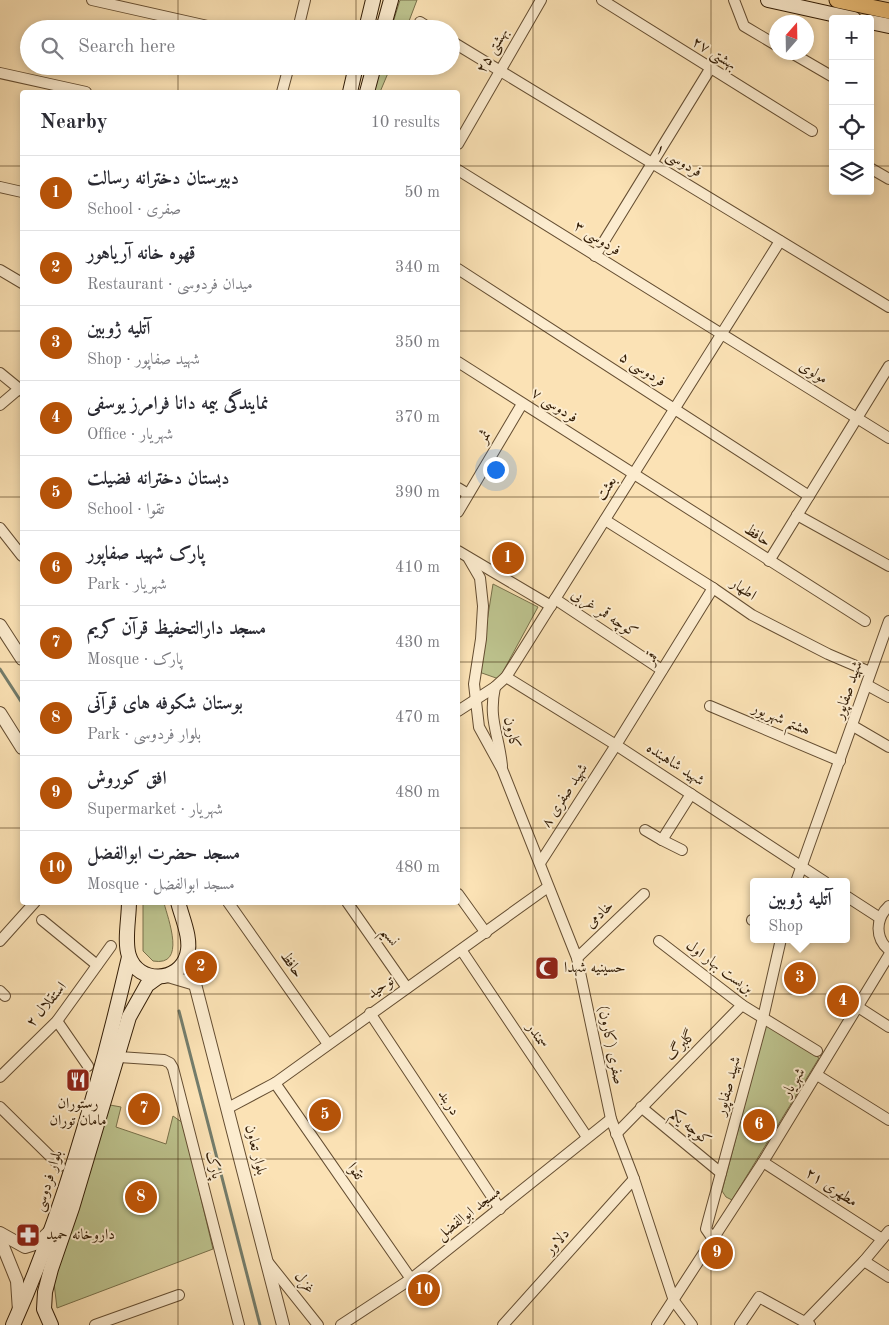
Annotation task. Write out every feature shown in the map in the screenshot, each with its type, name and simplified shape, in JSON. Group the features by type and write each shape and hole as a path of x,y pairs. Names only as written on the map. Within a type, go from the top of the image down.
{"main road":[{"path":"368,20 373,0"},
{"path":"385,20 391,0"},
{"path":"768,0 836,15"},
{"path":"837,0 889,11"},
{"path":"874,23 889,26"},
{"path":"350,90 354,75"},
{"path":"368,90 372,75"},
{"name":"بلوار فردوسی","path":"13,1325 41,1258 97,1080 129,957 129,905"},
{"path":"179,905 188,947"},
{"name":"بلوار فردوسی","path":"51,1325 44,1309 45,1292 119,1057 129,1016 147,985 183,964 188,947"},
{"path":"129,957 141,972 163,976"}],"street":[{"path":"92,0 181,20"},
{"path":"300,20 305,0"},
{"name":"بهشتی ۲۵","path":"460,140 541,0"},
{"name":"بهشتی ۲۷","path":"602,0 812,131"},
{"path":"734,0 744,26 769,41"},
{"name":"فردوسی ۱","path":"460,46 889,307"},
{"path":"804,60 829,75"},
{"path":"595,256 651,162 710,69"},
{"path":"0,73 77,90"},
{"path":"283,90 287,75"},
{"path":"874,170 889,179"},
{"name":"فردوسی ۳","path":"460,171 722,334"},
{"path":"0,187 20,192"},
{"name":"بعثت","path":"460,710 495,687 506,677 518,660 780,241"},
{"path":"0,270 20,282"},
{"name":"فردوسی ۵","path":"460,270 809,496"},
{"name":"مولوی","path":"722,334 889,438"},
{"name":"فردوسی ۷","path":"460,363 633,475"},
{"path":"769,561 889,366"},
{"path":"0,373 20,389"},
{"path":"0,405 20,391"},
{"name":"ثمر","path":"460,508 522,404"},
{"name":"حافظ","path":"633,475 865,621"},
{"path":"460,489 468,494"},
{"path":"797,515 889,566"},
{"name":"اطهار","path":"605,520 713,588 752,615 794,638 870,672"},
{"path":"0,528 20,553"},
{"name":"کوچه قمر غربی","path":"460,552 498,576 553,603 662,670"},
{"name":"کارون","path":"469,559 480,578 483,606 474,699 483,737 502,769"},
{"path":"481,586 498,576"},
{"name":"قمر","path":"616,745 713,588"},
{"name":"شهید صفاپور","path":"797,878 889,621"},
{"path":"0,625 20,656"},
{"name":"شهید شاهبنده","path":"506,677 616,745 819,878"},
{"path":"867,685 889,697"},
{"name":"کارون","path":"495,687 491,717 500,743 502,769"},
{"name":"هشتم شهریور","path":"710,706 840,762"},
{"path":"0,713 20,745"},
{"path":"853,726 889,747"},
{"name":"شهید صفری ۸","path":"540,863 616,745"},
{"name":"صفری (کارون)","path":"502,769 577,958 611,1119 616,1134 634,1180 674,1301 692,1325"},
{"path":"662,840 690,794"},
{"path":"645,830 682,850"},
{"name":"توحید","path":"228,1108 275,1083 370,1013 462,951 548,887"},
{"name":"خادمی","path":"577,958 644,894"},
{"path":"460,897 486,933"},
{"path":"850,899 880,918"},
{"path":"1,937 32,905"},
{"name":"حافظ","path":"230,905 328,1044"},
{"name":"نسیم","path":"350,905 407,988"},
{"path":"889,906 880,918 879,934 889,950"},
{"path":"42,920 97,965"},
{"name":"بن‌بست بهار اول","path":"659,941 742,1005 817,1051"},
{"name":"شهید صفاپور","path":"713,1239 706,1229 763,1018 778,943"},
{"name":"استقلال ۲","path":"0,1077 57,1021 111,946"},
{"name":"بلوار تعاون","path":"188,947 195,984 283,1325"},
{"name":"سمندر","path":"462,951 587,1137"},
{"name":"شهریار","path":"660,1324 817,1075 889,955"},
{"path":"163,976 195,984"},
{"name":"گلبرگ","path":"616,1134 742,1005"},
{"path":"858,1007 889,1027"},
{"name":"دربند","path":"370,1013 500,1209"},
{"path":"57,1021 88,1066"},
{"name":"پارک","path":"119,1057 164,1060 170,1063 173,1068 239,1325"},
{"path":"817,1075 889,1120"},
{"name":"تقوا","path":"275,1083 411,1279"},
{"path":"0,1107 60,1166"},
{"name":"کوچه یکم","path":"641,1107 721,1173"},
{"name":"مسجد ابوالفضل","path":"341,1325 411,1279 611,1119"},
{"name":"مطهری ۲۱","path":"763,1162 885,1235"},
{"name":"دلاور","path":"503,1325 634,1180"},
{"path":"0,1232 25,1246 38,1244 49,1232"},
{"path":"740,1325 759,1297 808,1323 885,1235"},
{"path":"0,1239 17,1281 19,1312"},
{"name":"غزل","path":"266,1260 318,1325"},
{"path":"864,1260 889,1277"},
{"path":"95,1325 179,1296"}],"green space":[{"path":"400,0 417,0 409,20 394,20"},
{"path":"377,75 387,75 381,90 373,90"},
{"path":"493,584 538,607 499,679 479,672"},
{"path":"143,905 165,905 173,940 170,957 163,961 153,961 143,951"},
{"path":"766,1024 819,1058 732,1200 726,1197 722,1191"},
{"path":"110,1105 121,1107 116,1127 166,1144 173,1116 183,1123 213,1249 57,1308 54,1283"}],"waterway":[{"path":"0,669 20,700"},
{"path":"179,1011 260,1325"}],"place":[{"name":"دبیرستان دخترانه رسالت","path":"508,558"},
{"name":"قهوه خانه آریاهور","path":"201,967"},
{"name":"حسینیه شهدا","path":"547,968"},
{"name":"آتلیه ژوبین","path":"800,978"},
{"name":"نمایندگی بیمه دانا فرامرز یوسفی","path":"843,1001"},
{"name":"رستوران مامان توران","path":"78,1080"},
{"name":"مسجد دارالتحفیظ قرآن کریم","path":"144,1109"},
{"name":"دبستان دخترانه فضیلت","path":"325,1115"},
{"name":"پارک شهید صفاپور","path":"759,1125"},
{"name":"بوستان شکوفه های قرآنی","path":"141,1197"},
{"name":"داروخانه حمید","path":"28,1235"},
{"name":"افق کوروش","path":"717,1253"},
{"name":"مسجد حضرت ابوالفضل","path":"424,1290"}]}
